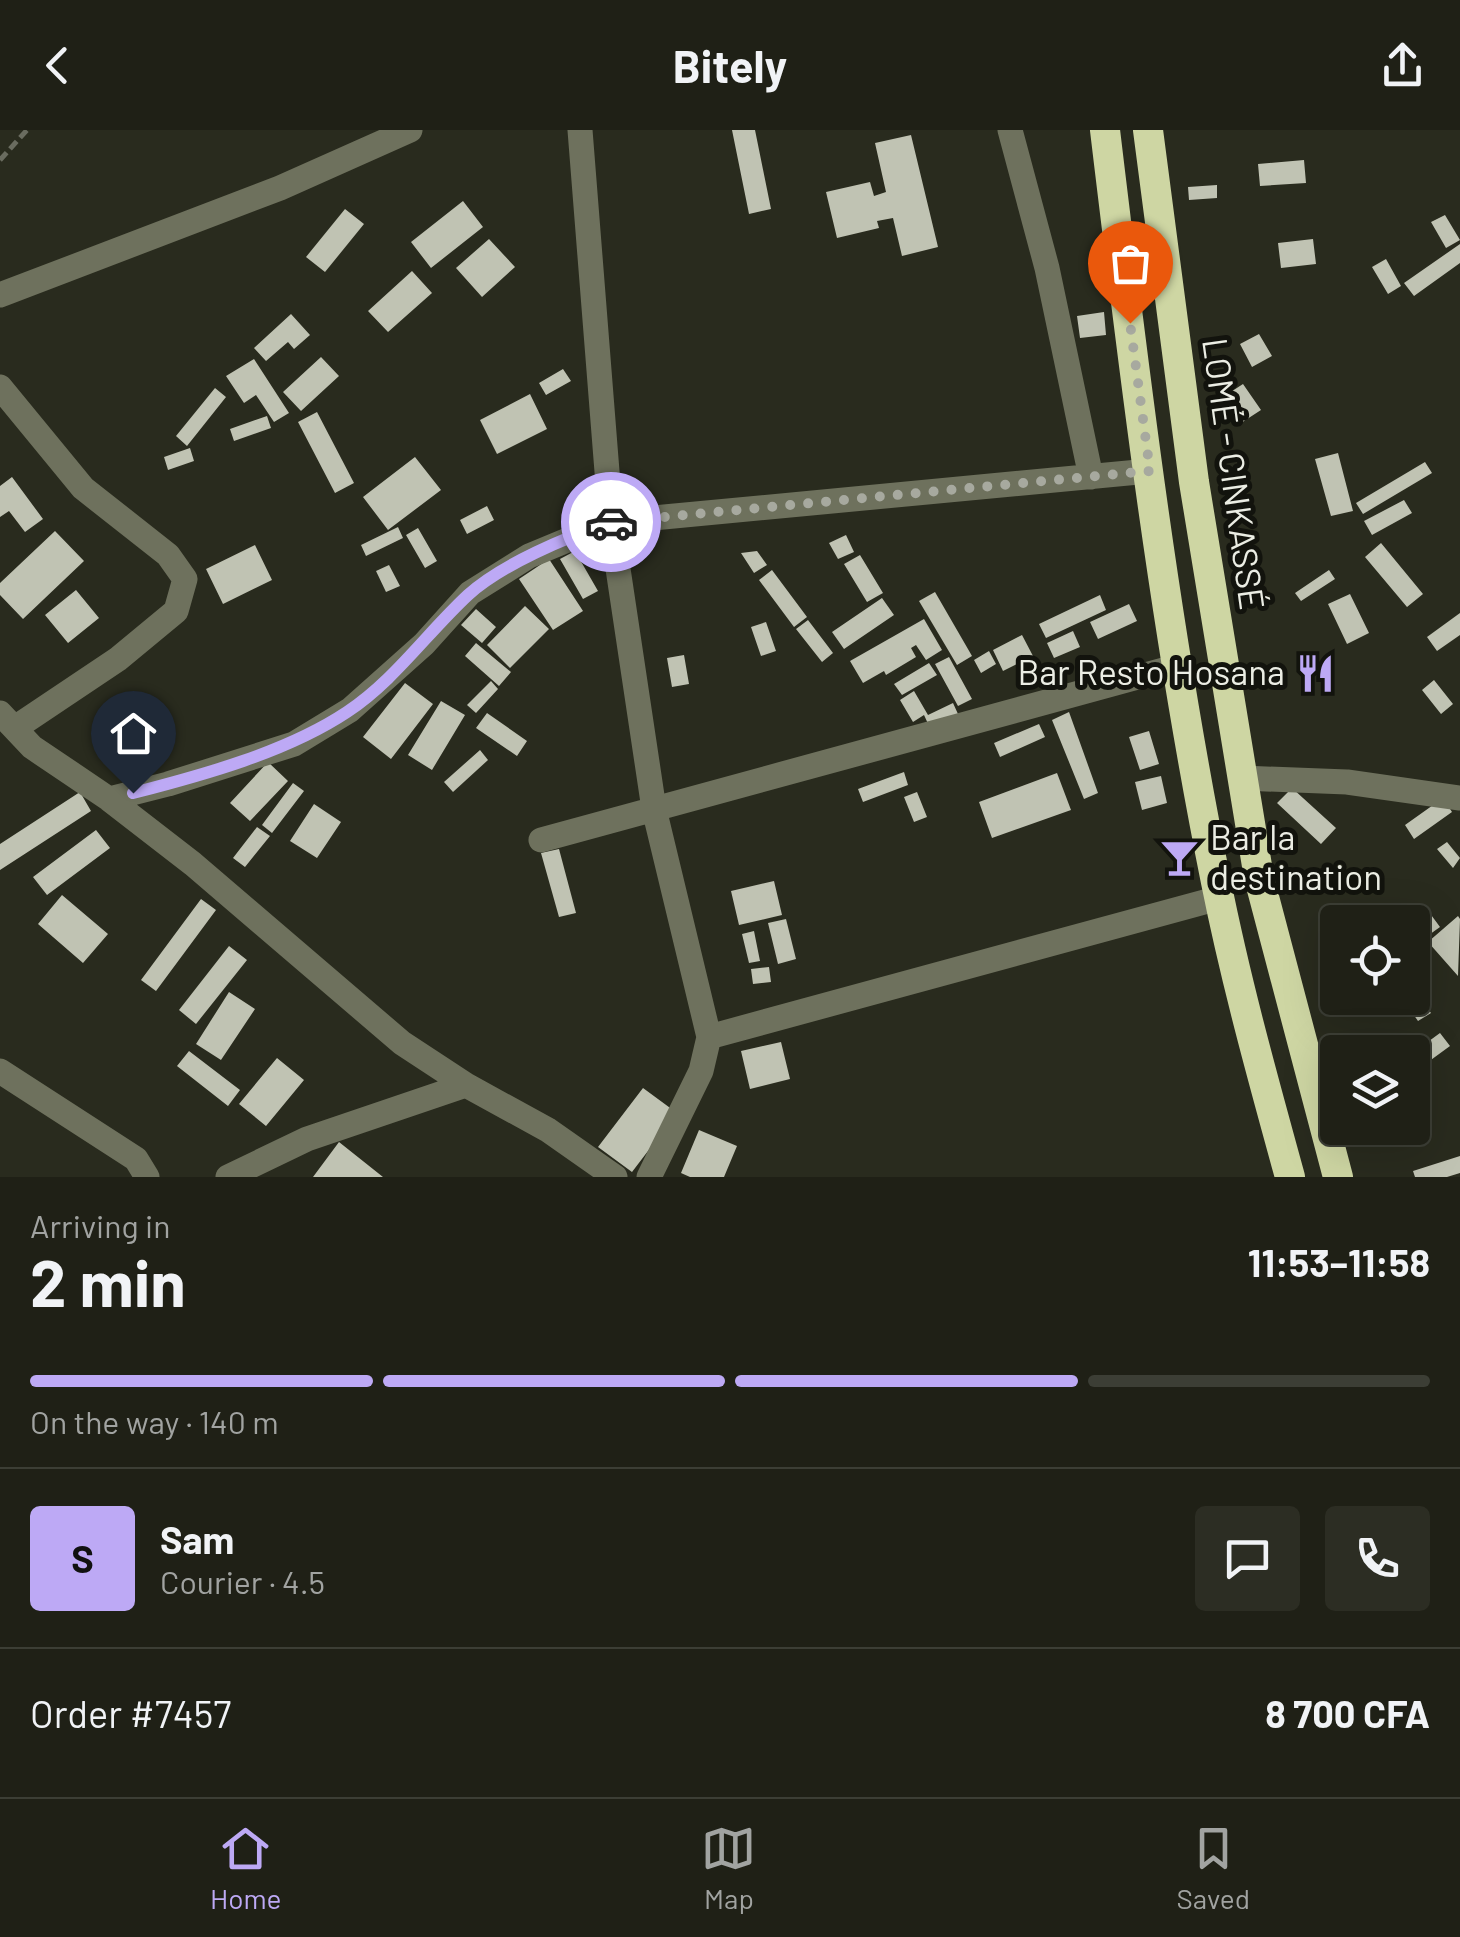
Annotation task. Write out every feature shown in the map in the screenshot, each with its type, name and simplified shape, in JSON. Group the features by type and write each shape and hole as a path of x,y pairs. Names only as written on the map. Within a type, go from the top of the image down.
{"highway":[{"path":"1104,130 1178,666 1219,898 1290,1177"},
{"name":"LOMÉ - CINKASSÉ","path":"1148,130 1194,482 1259,878 1338,1177"},
{"path":"1114,211 1157,207"},
{"path":"1240,987 1285,976"}],"street":[{"path":"0,294 280,188 410,130"},
{"path":"580,130 611,522 654,809 709,1036 701,1071 649,1177"},
{"path":"1010,130 1048,268 1091,478"},
{"path":"0,387 84,488 168,555 185,579 176,611 118,659 7,721 32,747 108,799 264,922 371,1018 466,1084 548,1130 615,1177"},
{"path":"108,799 294,744 350,710 424,644 470,594 529,556 611,522 1150,471"},
{"path":"541,840 1178,666"},
{"path":"1242,778 1347,782 1460,798"},
{"path":"709,1036 1219,898"},
{"path":"0,1070 136,1158 147,1177"},
{"path":"228,1177 307,1139 466,1084"}],"path":[{"path":"0,160 27,130"}],"building":[{"path":"732,130 755,130 771,209 749,214"},
{"path":"911,135 938,247 902,256 893,218 877,221 879,228 837,238 826,192 870,182 874,196 886,192 875,143"},
{"path":"1304,160 1306,183 1260,186 1258,164"},
{"path":"1217,185 1217,198 1189,200 1188,187"},
{"path":"463,201 483,227 431,268 411,242"},
{"path":"345,209 364,224 325,272 306,257"},
{"path":"1445,215 1460,240 1446,248 1431,222"},
{"path":"489,239 515,267 482,297 456,268"},
{"path":"1313,239 1316,264 1281,268 1278,243"},
{"path":"1460,244 1460,263 1414,296 1404,283"},
{"path":"1386,259 1401,286 1388,294 1372,267"},
{"path":"412,271 432,293 388,332 368,311"},
{"path":"1104,312 1106,335 1080,338 1077,316"},
{"path":"291,314 310,335 294,349 288,342 266,361 254,348"},
{"path":"1259,334 1272,356 1252,367 1240,344"},
{"path":"321,357 339,376 301,411 283,392"},
{"path":"254,359 289,413 274,422 256,395 244,403 226,376"},
{"path":"563,369 571,381 546,395 539,383"},
{"path":"1243,384 1261,410 1241,423 1223,397"},
{"path":"215,388 226,397 187,446 176,436"},
{"path":"530,394 547,429 497,454 480,420"},
{"path":"317,412 354,483 335,493 298,422"},
{"path":"267,416 271,428 234,441 230,429"},
{"path":"190,448 194,461 168,470 164,457"},
{"path":"1338,453 1353,511 1331,516 1315,459"},
{"path":"415,457 441,490 388,530 363,497"},
{"path":"1425,462 1432,473 1363,514 1356,503"},
{"path":"12,477 43,519 25,532 9,511 0,517 0,486"},
{"path":"1404,500 1412,513 1372,535 1364,521"},
{"path":"487,506 494,520 467,534 460,520"},
{"path":"398,527 403,538 366,556 361,545"},
{"path":"418,528 437,561 425,568 406,535"},
{"path":"55,531 84,561 23,619 0,595 0,583"},
{"path":"846,535 854,552 838,559 829,543"},
{"path":"1381,543 1423,594 1407,607 1365,557"},
{"path":"255,545 272,580 223,604 206,569"},
{"path":"575,551 598,591 583,599 560,559"},
{"path":"757,551 767,565 754,573 741,553"},
{"path":"860,555 883,593 867,602 844,564"},
{"path":"549,559 583,611 553,630 519,579"},
{"path":"389,565 400,586 386,592 376,571"},
{"path":"772,570 807,617 794,627 759,580"},
{"path":"1329,570 1335,579 1301,601 1295,593"},
{"path":"76,590 99,618 68,643 45,615"},
{"path":"935,592 972,656 957,665 919,601"},
{"path":"1350,594 1369,633 1347,644 1328,604"},
{"path":"1100,595 1106,610 1046,638 1039,624"},
{"path":"882,598 894,615 844,649 832,632"},
{"path":"1129,604 1137,621 1098,639 1090,622"},
{"path":"525,606 549,629 510,668 487,645"},
{"path":"476,609 496,627 482,643 461,625"},
{"path":"1460,613 1460,635 1437,651 1427,637"},
{"path":"924,619 942,650 926,660 916,645 911,648 916,657 863,683 850,661"},
{"path":"808,620 833,653 822,662 796,629"},
{"path":"766,622 776,651 761,656 751,627"},
{"path":"1073,631 1080,647 1054,658 1047,643"},
{"path":"1022,635 1033,656 1003,671 993,650"},
{"path":"476,643 511,672 499,686 465,656"},
{"path":"989,651 996,664 981,673 974,660"},
{"path":"684,655 689,684 672,687 667,658"},
{"path":"949,657 972,699 958,706 935,664"},
{"path":"929,663 937,675 902,695 894,684"},
{"path":"1434,680 1453,704 1441,714 1422,690"},
{"path":"491,681 498,689 476,713 467,705"},
{"path":"405,683 433,704 391,759 363,737"},
{"path":"914,691 928,715 953,703 958,714 930,728 924,715 913,722 900,700"},
{"path":"441,701 465,715 432,770 408,755"},
{"path":"1069,712 1098,793 1084,799 1052,720"},
{"path":"487,713 527,741 517,756 476,728"},
{"path":"1039,724 1045,737 1000,757 994,743"},
{"path":"1149,731 1159,764 1140,770 1129,737"},
{"path":"480,750 488,760 453,792 444,782"},
{"path":"268,762 288,781 250,821 230,803"},
{"path":"904,772 908,785 863,802 858,789"},
{"path":"1057,773 1071,810 992,838 979,802"},
{"path":"1161,776 1167,803 1142,810 1135,782"},
{"path":"293,783 304,791 272,833 262,825"},
{"path":"1292,788 1336,828 1321,844 1277,803"},
{"path":"80,792 91,811 0,870 0,844"},
{"path":"917,792 927,817 914,822 904,797"},
{"path":"1443,798 1452,812 1414,839 1405,825"},
{"path":"314,804 341,822 317,858 290,841"},
{"path":"257,827 270,836 245,867 233,858"},
{"path":"96,830 110,848 47,895 33,877"},
{"path":"1447,842 1460,858 1453,868 1437,849"},
{"path":"559,849 576,913 559,917 541,853"},
{"path":"774,881 782,915 739,925 731,891"},
{"path":"62,895 108,934 83,963 38,924"},
{"path":"201,899 216,910 156,991 141,980"},
{"path":"1430,913 1440,927 1430,934"},
{"path":"1458,916 1458,976 1430,944"},
{"path":"786,919 796,959 778,964 768,923"},
{"path":"754,931 760,961 749,963 742,934"},
{"path":"229,946 247,960 196,1024 179,1010"},
{"path":"769,967 771,982 753,984 751,969"},
{"path":"229,992 255,1009 221,1060 196,1044"},
{"path":"1440,1033 1450,1046 1430,1061 1430,1040"},
{"path":"781,1042 790,1079 750,1089 741,1051"},
{"path":"189,1051 240,1090 228,1106 177,1066"},
{"path":"277,1058 304,1080 266,1126 239,1104"},
{"path":"643,1088 677,1113 632,1172 598,1147"},
{"path":"699,1130 737,1146 724,1177 690,1177 681,1173"},
{"path":"339,1142 383,1177 313,1177"},
{"path":"1460,1156 1460,1173 1415,1177 1413,1171"}],"way so far":[{"path":"611,522 1150,471 1130,323"}],"place":[{"name":"Bar Resto Hosana","path":"1315,673"},
{"name":"Bar la destination","path":"1180,858"}],"route":[{"path":"133,793 294,744 350,710 424,644 470,594 529,556 611,522"}]}
